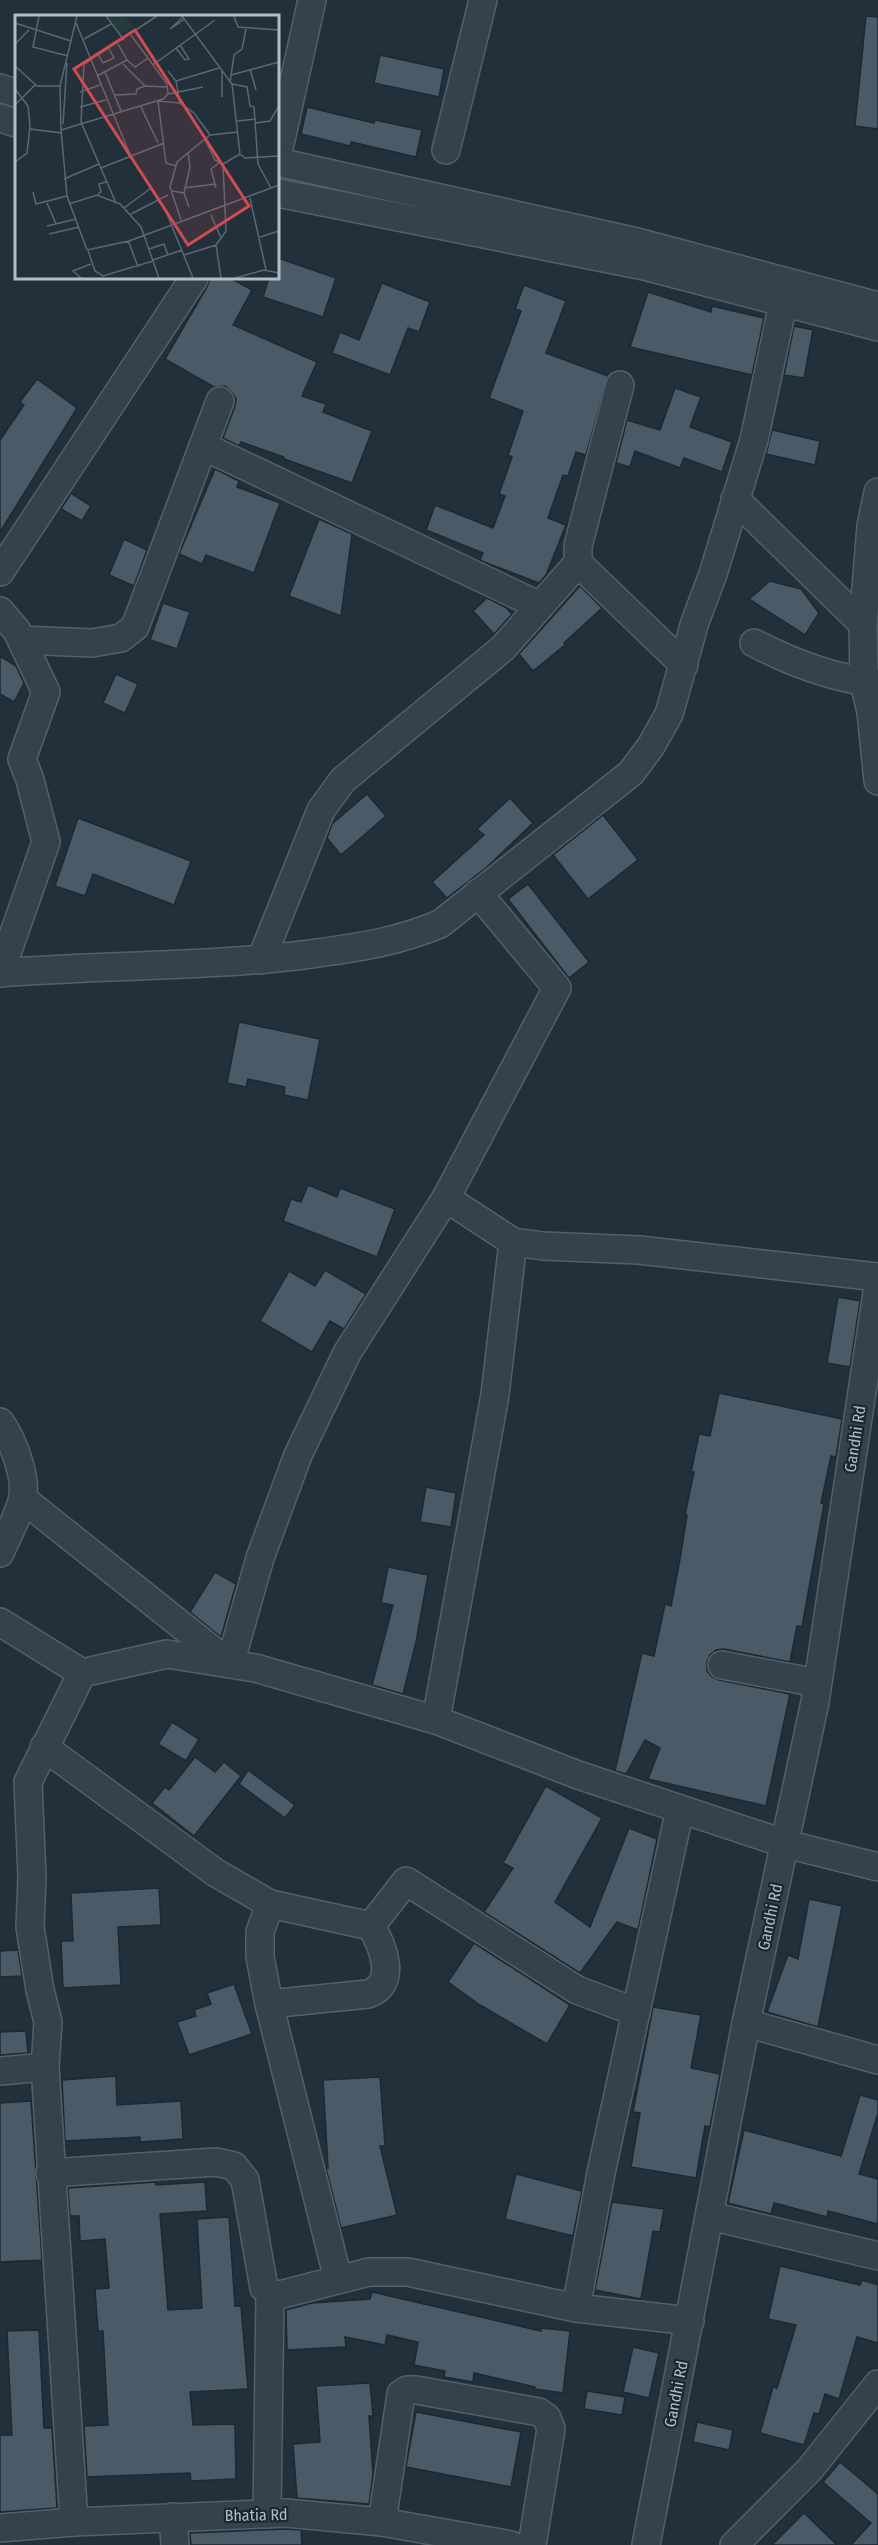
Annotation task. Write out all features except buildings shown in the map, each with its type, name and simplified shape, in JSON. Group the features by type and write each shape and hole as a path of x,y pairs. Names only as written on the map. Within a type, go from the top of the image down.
{"street":[{"path":"279,148 312,0"},
{"path":"446,150 483,0"},
{"path":"0,88 15,93"},
{"path":"0,118 15,123"},
{"path":"279,162 637,242 878,306"},
{"path":"279,193 644,266 878,327"},
{"path":"0,572 193,279"},
{"path":"0,611 17,631 46,692 22,759 30,780 46,842 0,973 261,960 381,944 440,924 631,773 651,746 669,714 694,622 713,574 754,440 783,304"},
{"path":"261,960 321,810 343,780 503,648 578,563 578,546 620,385"},
{"path":"22,640 92,643 121,638 135,627 220,401"},
{"path":"203,446 540,606"},
{"path":"878,492 871,526 863,624 871,683 871,712 878,780"},
{"path":"735,499 863,624"},
{"path":"578,563 684,665"},
{"path":"754,643 786,659 820,671 871,683"},
{"path":"230,1664 260,1558 298,1455 347,1353 446,1198 557,988 478,893"},
{"path":"446,1198 513,1242 543,1246 639,1250 878,1277"},
{"path":"436,1720 495,1395 513,1242"},
{"name":"Gandhi Rd","path":"646,2545 746,2023 786,1844 817,1683 878,1286"},
{"path":"0,1422 11,1437 21,1472 23,1499 0,1553"},
{"path":"23,1499 230,1664"},
{"path":"0,1622 82,1673 166,1654 255,1668 436,1720 578,1775 786,1844 878,1867"},
{"path":"722,1665 817,1683"},
{"path":"74,2522 45,2067 48,2022 40,1990 30,1927 32,1877 27,1782 82,1673"},
{"path":"44,1747 216,1874 270,1904 371,1926"},
{"path":"576,2308 601,2173 680,1809"},
{"path":"371,1926 406,1881 577,1990 636,2012"},
{"path":"270,1904 260,1932 260,1957 269,2004 338,2279"},
{"path":"269,2004 368,1994 377,1991 383,1982 385,1960 384,1951 371,1926"},
{"path":"746,2023 878,2060"},
{"path":"0,2071 45,2067"},
{"path":"51,2173 216,2162 234,2166 245,2180 264,2288 270,2293 279,2295 369,2271 408,2272 576,2308 690,2321"},
{"path":"710,2216 878,2256"},
{"path":"267,2514 270,2293"},
{"path":"734,2545 810,2469 878,2384"},
{"path":"382,2522 401,2394 407,2390 416,2390 539,2412 548,2418 551,2429 532,2545"},
{"name":"Bhatia Rd","path":"0,2528 74,2522 286,2513 382,2522 511,2545"},
{"path":"173,2517 175,2545"}]}
